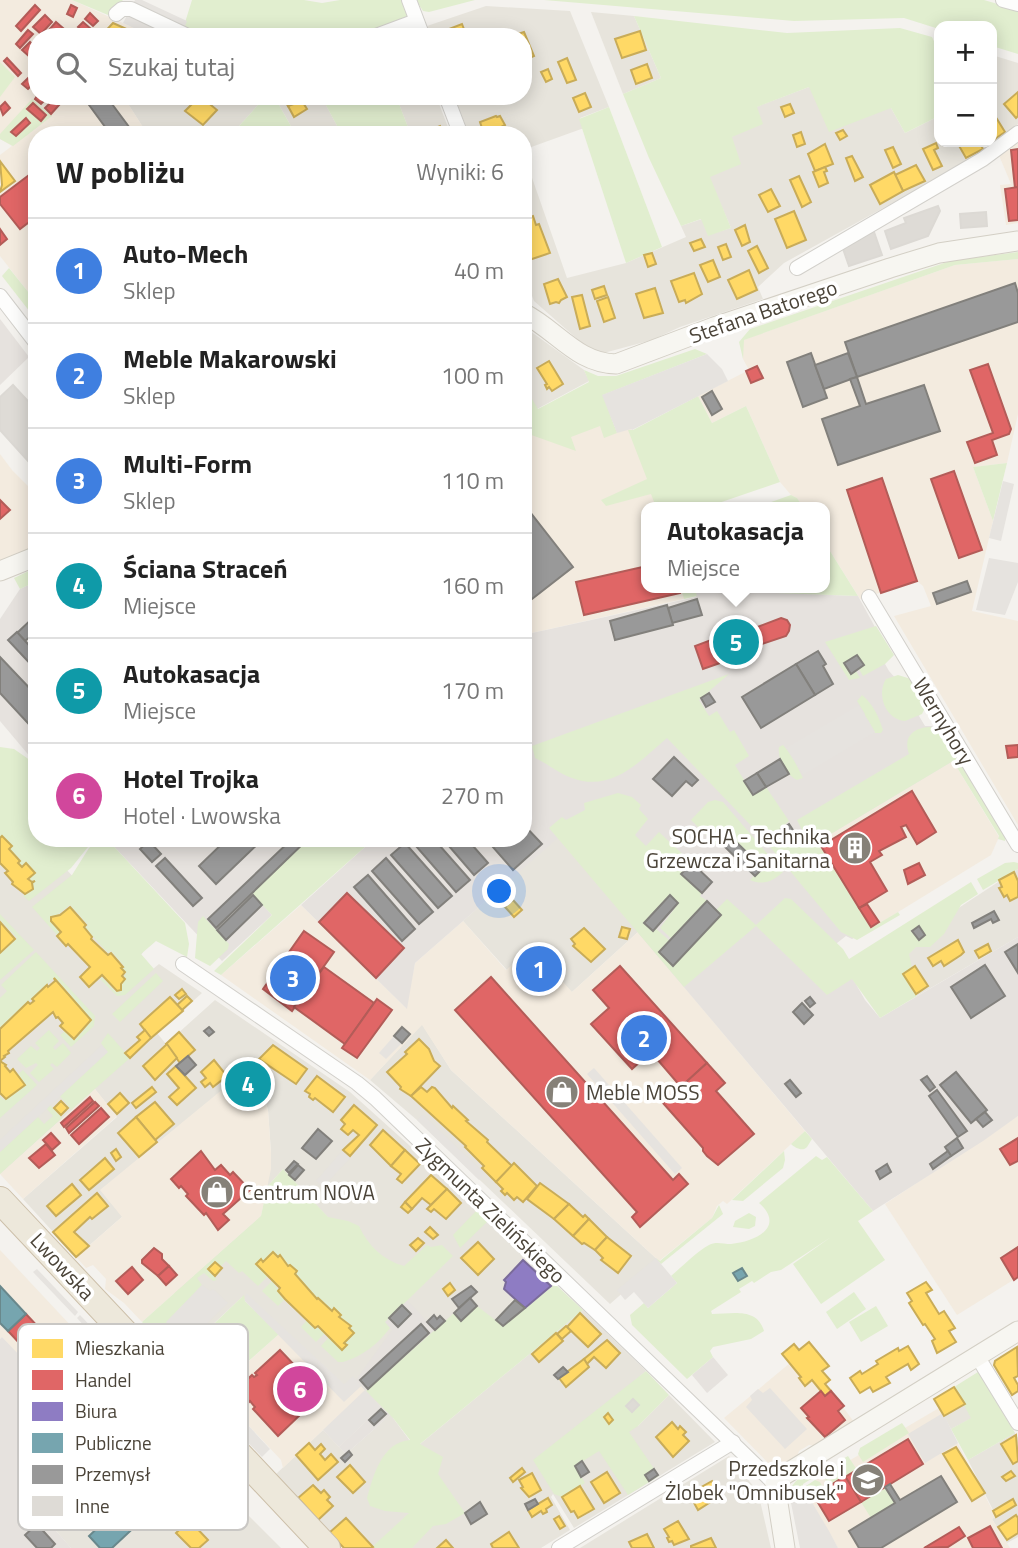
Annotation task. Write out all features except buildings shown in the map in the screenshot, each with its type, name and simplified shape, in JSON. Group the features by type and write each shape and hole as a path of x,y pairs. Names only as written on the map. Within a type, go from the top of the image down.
{"highway":[{"name":"Lwowska","path":"0,1200 117,1324"},
{"name":"Lwowska","path":"0,1220 98,1324"},
{"name":"Lwowska","path":"248,1464 327,1548"},
{"name":"Lwowska","path":"248,1484 308,1548"}],"street":[{"path":"409,0 419,28"},
{"path":"1003,0 1018,4"},
{"path":"116,14 122,9 131,9 171,28"},
{"path":"397,28 416,21"},
{"path":"449,105 458,126"},
{"name":"Stefana Batorego","path":"797,268 983,159 1018,133"},
{"name":"Stefana Batorego","path":"532,318 585,358 616,364 713,327 939,253 1018,241"},
{"path":"0,296 28,332"},
{"path":"0,571 28,560"},
{"name":"Wernyhory","path":"869,597 1018,845"},
{"name":"Zygmunta Zielińskiego","path":"183,964 375,1098 775,1485"},
{"path":"785,1548 775,1485 781,1477 1018,1331"},
{"path":"977,1356 1018,1423"},
{"path":"559,1548 733,1442"}],"shaded area":[{"path":"0,0 72,0 134,28 28,28 28,105 129,105 142,126 28,126 28,292 0,256 0,192 15,181 0,161 0,155 12,146 0,139"},
{"path":"135,0 142,0 187,21 184,28 134,28 123,23"},
{"path":"486,6 570,11 609,107 580,118 584,128 532,147 532,126 466,126 457,105 532,105 532,28 427,26"},
{"path":"591,12 634,16 661,78 623,94"},
{"path":"997,57 1018,63 1018,124 997,142"},
{"path":"809,87 891,108 905,133 934,118 934,147 991,147 784,263 758,287 763,299 680,327 652,340 600,354 584,345 534,301 532,178 567,278 626,263 686,237 681,226 702,219 708,235 731,228 709,177 732,137 756,107"},
{"path":"129,105 258,105 239,126 142,126"},
{"path":"279,105 326,105 337,126 291,126"},
{"path":"399,105 439,105 448,126 408,126"},
{"path":"1018,138 1018,223 1006,225 1000,185 1011,184 998,153"},
{"path":"1018,259 1018,414 1007,463 973,467 993,521 972,611 1018,621 1018,825 894,616 931,606 923,586 917,581 860,599 830,551 830,502 800,502 791,495 780,482 746,406 712,423 698,396 749,370 743,359 743,340 955,265"},
{"path":"0,319 28,358 0,385"},
{"path":"532,332 584,370 589,381 537,409 532,400"},
{"path":"707,354 722,369 728,381 632,430 617,433 602,395"},
{"path":"532,418 631,429 660,502 641,502 641,593 696,593 697,596 532,633"},
{"path":"0,454 28,486 28,549 0,562"},
{"path":"1003,481 1014,484 1001,541 989,538"},
{"path":"989,558 1018,563 1018,582 1005,615 976,610"},
{"path":"28,585 28,754 0,721 0,619 20,589"},
{"path":"695,593 858,596 887,649 885,664 889,671 923,709 919,716 925,726 933,726 953,761 819,841 872,928 852,939 846,936 837,943 836,949 865,1000 880,1018 1018,937 1018,1116 873,1211 558,838 415,963 407,1009 301,905 365,847 532,847 532,633 696,597"},
{"path":"859,705 875,732 803,775 786,748"},
{"name":"SOCHA - Technika Grzewcza i Sanitarna","path":"953,761 999,837 991,855 872,928 818,841"},
{"path":"0,798 28,828 28,847 46,847 143,952 141,955 153,969 159,964 202,993 157,1033 166,1044 215,1000 350,1092 555,1284 393,1418 410,1441 419,1445 583,1310 646,1371 613,1399 638,1426 669,1395 715,1442 574,1528 553,1494 551,1497 570,1530 541,1548 344,1548 276,1474 323,1430 346,1454 390,1415 381,1407 344,1402 242,1297 213,1324 202,1324 174,1293 261,1216 360,1252 283,1169 267,1187 271,1153 268,1110 259,1079 208,1102 101,1190 123,1216 76,1257 23,1199 117,1117 95,1089 0,1174"},
{"path":"558,837 638,932 572,992 507,970 463,921"},
{"path":"114,847 300,847 252,893 272,915 222,961"},
{"path":"1018,869 1018,937 917,996 890,953"},
{"path":"301,905 406,1008 415,963 463,921 506,970 532,947 572,992 638,932 805,1131 727,1204 723,1201 717,1206 712,1218 659,1261 451,1070 422,1025 370,1080 221,975"},
{"path":"422,1024 451,1070 659,1261 610,1304 417,1120 370,1080"},
{"path":"394,1036 402,1043 386,1059 379,1053"},
{"path":"102,1045 108,1052 0,1152 0,1140"},
{"path":"251,1066 259,1079 268,1110 271,1153 271,1169 261,1216 142,1322 124,1303 105,1289 106,1279 93,1265 86,1268 76,1257 122,1217 100,1190"},
{"path":"594,1068 682,1168 675,1174 587,1074"},
{"path":"95,1089 117,1116 23,1199 0,1174"},
{"path":"423,1115 485,1174 479,1180 417,1120"},
{"path":"1018,1116 1018,1277 957,1315 885,1204"},
{"path":"343,1150 351,1157 323,1187 316,1181"},
{"path":"0,1250 69,1324 18,1324 18,1354 2,1337 0,1339"},
{"path":"656,1258 677,1283 648,1308 634,1292 625,1300 617,1290"},
{"path":"37,1269 78,1312 75,1316 33,1272"},
{"path":"202,1285 210,1291 213,1289 228,1303 206,1324 166,1322"},
{"path":"246,1293 344,1384 353,1376 361,1386 344,1402 245,1301"},
{"path":"407,1300 435,1330 366,1391 356,1380 392,1330 384,1322"},
{"path":"80,1315 89,1324 82,1324 77,1318"},
{"path":"279,1334 344,1401 361,1386 381,1407 339,1447 323,1430 283,1468 281,1460 248,1425 248,1362"},
{"path":"2,1337 18,1354 18,1530 55,1530 71,1548 0,1548"},
{"path":"713,1357 728,1375 707,1393 692,1375"},
{"path":"790,1363 805,1385 812,1380 825,1396 831,1391 854,1422 815,1446 809,1445 799,1451 797,1457 783,1466 772,1467 724,1418"},
{"path":"954,1387 972,1418 951,1429 934,1399"},
{"path":"770,1388 807,1429 785,1449 746,1407 752,1400 750,1396 758,1389 763,1393"},
{"path":"365,1390 381,1407 339,1447 323,1430"},
{"path":"381,1407 390,1415 346,1454 339,1447"},
{"path":"939,1408 996,1517 992,1519 1010,1548 838,1548 807,1494 806,1486"},
{"path":"943,1413 958,1443 925,1463 908,1434"},
{"path":"248,1425 270,1449 262,1457 248,1443"},
{"path":"1015,1433 1018,1438 1018,1537 1007,1543 992,1519 996,1516 968,1460"},
{"path":"729,1456 758,1492 771,1548 580,1548"},
{"path":"807,1494 838,1548 800,1548 791,1503"},
{"path":"248,1515 281,1548 71,1548 55,1530 248,1530"}],"green space":[{"path":"72,0 123,0 108,15"},
{"path":"192,0 304,0 322,3 340,0 401,0 408,16 378,28 183,28"},
{"path":"416,0 475,0 429,12 423,11"},
{"path":"544,0 984,0 1018,10 1018,54 997,48 997,21 934,21 934,27 904,18 794,21"},
{"path":"634,16 787,33 900,28 932,37 934,41 934,118 905,133 891,108 829,132 809,87 757,107 763,124 732,137 741,164 710,177 731,228 708,236 701,219 681,226 623,94 661,78"},
{"path":"0,62 15,77 0,97"},
{"path":"28,103 39,105 52,116 39,126 28,126 28,134 13,146 0,139 0,134"},
{"path":"258,105 279,105 291,126 239,126"},
{"path":"326,105 399,105 408,126 337,126"},
{"path":"609,107 662,247 626,263 579,119"},
{"path":"1018,252 1018,259 955,265 744,340 743,359 739,342 750,329 950,261"},
{"path":"9,268 28,292 28,309 2,276"},
{"path":"695,349 707,354 603,395 617,433 604,438 600,426 571,437 576,451 532,435 532,399 538,409 589,382 584,370 598,376 616,376"},
{"path":"698,396 712,423 746,406 780,482 722,502 654,502 651,494 606,506 601,500 647,479 628,430 633,430"},
{"path":"1007,463 993,521 973,467"},
{"path":"791,495 800,502 771,502"},
{"path":"830,551 858,596 776,593 830,593"},
{"path":"28,571 28,585 20,589 14,578"},
{"path":"682,593 696,593 697,596 684,599"},
{"path":"876,626 894,655 885,664 863,676 859,669 864,665 857,655 844,663 856,671 860,678 849,680 825,642"},
{"path":"729,674 699,700 709,716 717,711 730,732 734,730 749,756 735,765 753,795 766,787 789,821 779,830 786,840 802,830 797,820 909,754 908,740 915,731 935,727 942,728 1005,834 1005,841 998,839 999,836 953,761 819,841 871,928 898,912 900,915 857,940 841,932 760,835 667,738 636,765 613,778 600,781 586,782 572,778 535,758 532,746"},
{"path":"898,675 911,679 926,706 922,714 905,721 898,720 888,711 883,699 886,679"},
{"path":"862,695 877,716 883,730 881,733 875,733 868,720 795,762 803,778 793,778 781,761 779,747 783,745 793,757 865,714 857,701"},
{"path":"0,747 14,749 28,759 28,847 88,847 71,868 29,901 23,896 33,889 35,880 29,879 35,872 26,862 22,866 19,863 21,860 9,849 12,846 0,837"},
{"path":"618,793 632,797 641,805 639,809 648,819 635,835 646,846 659,832 692,863 682,874 707,901 672,939 660,928 678,904 670,896 644,923 652,930 655,928 670,941 659,952 673,966 721,915 716,910 727,899 756,925 785,898 791,899 843,949 849,959 971,882 978,894 961,905 944,934 930,947 916,947 909,954 912,968 903,974 917,996 880,1018 852,979 827,995 756,926 684,987 549,828 562,817 566,820 585,810 584,803"},
{"path":"708,802 723,802 783,872 768,882 750,880 762,868 733,838 726,835 716,845 691,820"},
{"path":"114,847 185,923 189,944 187,957 156,941 141,954 154,969 125,995 117,996 100,979 102,977 116,992 122,991 122,984 126,979 124,966 85,928 88,925 70,905 56,916 51,916 50,921 60,932 57,935 32,907 72,875 89,848"},
{"path":"300,847 365,847 221,975 214,971 272,915 251,893"},
{"path":"1005,863 1018,863 1018,869 983,890 977,879"},
{"path":"0,914 34,950 0,980 0,954 17,938 0,920"},
{"path":"203,916 229,944 228,949 210,966 195,958 198,922"},
{"path":"36,952 95,1016 94,1026 71,1047 60,1035 66,1030 75,1039 85,1029 69,997 71,995 54,978 0,1028 0,998 7,991 1,985"},
{"path":"156,973 163,981 120,1022 112,1014"},
{"path":"49,1030 59,1041 53,1047 55,1050 63,1043 71,1053 57,1067 52,1063 50,1065 54,1069 39,1082 30,1073 38,1065 36,1063 26,1068 17,1059 31,1046 37,1051 40,1048 35,1043"},
{"path":"108,1033 130,1058 71,1110 60,1096 107,1052 101,1043"},
{"path":"23,1070 37,1085 0,1118 0,1096 4,1100 25,1085 17,1075"},
{"path":"50,1105 62,1118 0,1174 0,1152 38,1117 44,1124 53,1116 47,1109"},
{"path":"805,1131 812,1139 807,1147 801,1149 791,1144"},
{"path":"784,1151 783,1168 743,1201 732,1200"},
{"path":"816,1156 822,1160 827,1157 873,1211 858,1221 885,1260 821,1304 793,1264 831,1237 781,1270 771,1272 754,1283 752,1281 739,1289 741,1292 711,1311 712,1314 750,1315 761,1323 764,1331 751,1339 713,1347 710,1351 713,1357 687,1379 632,1325 630,1315 644,1303 648,1308 677,1283 671,1276 704,1248 714,1243 740,1243 764,1232 769,1219 759,1203"},
{"path":"283,1169 328,1217 359,1226 367,1240 383,1256 404,1266 427,1245 442,1245 453,1256 385,1322 390,1328 370,1349 343,1362 338,1362 321,1346 329,1337 342,1350 347,1345 344,1343 351,1325 339,1317 341,1315 335,1309 332,1311 317,1299 295,1274 297,1271 288,1266 281,1255 263,1262 261,1259 256,1264 268,1276 258,1286 226,1261 220,1267 215,1262 208,1269 217,1280 213,1281 204,1273 197,1278 202,1285 167,1322 168,1324 144,1324 142,1322 261,1216 267,1187"},
{"path":"719,1205 723,1214 661,1264 656,1258 660,1261 712,1218"},
{"path":"477,1210 488,1221 460,1248 453,1235"},
{"path":"749,1213 756,1217 755,1226 749,1229 733,1227 735,1221"},
{"path":"272,1281 285,1299 278,1306 262,1291"},
{"path":"555,1284 583,1310 420,1444 443,1457 438,1474 465,1513 446,1524 433,1526 412,1548 371,1548 409,1513 385,1511 370,1506 367,1498 376,1471 386,1453 400,1442 410,1440 366,1391 454,1313 461,1321 477,1306 503,1326"},
{"path":"854,1292 866,1309 837,1329 826,1312"},
{"path":"244,1295 245,1301 279,1334 248,1362 248,1324 214,1324"},
{"path":"876,1306 888,1326 861,1342 849,1322"},
{"path":"307,1320 325,1333 316,1342 301,1327"},
{"path":"646,1371 669,1395 629,1432 659,1476 628,1495 599,1451 575,1466 585,1483 562,1497 554,1494 533,1460"},
{"path":"978,1372 1015,1433 968,1460 951,1429 971,1418 954,1387"},
{"path":"902,1423 909,1433 863,1462 858,1454 860,1448"},
{"path":"848,1456 857,1470 830,1486 825,1479 825,1473 840,1465 839,1461"},
{"path":"807,1473 811,1479 803,1484 803,1492 790,1499 792,1487"},
{"path":"815,1480 820,1482 824,1490 809,1499 806,1486"},
{"path":"885,1487 895,1503 871,1518 861,1502"}],"place":[{"name":"Autokasacja","path":"736,642"},
{"name":"SOCHA - Technika Grzewcza i Sanitarna","path":"855,848"},
{"name":"Auto-Mech","path":"539,969"},
{"name":"Multi-Form","path":"293,978"},
{"name":"Meble Makarowski","path":"644,1038"},
{"name":"Ściana Straceń","path":"248,1084"},
{"name":"Meble MOSS","path":"562,1092"},
{"name":"Centrum NOVA","path":"217,1192"},
{"name":"Hotel Trojka","path":"300,1389"},
{"name":"Przedszkole i Żlobek \"Omnibusek\"","path":"868,1480"}]}
